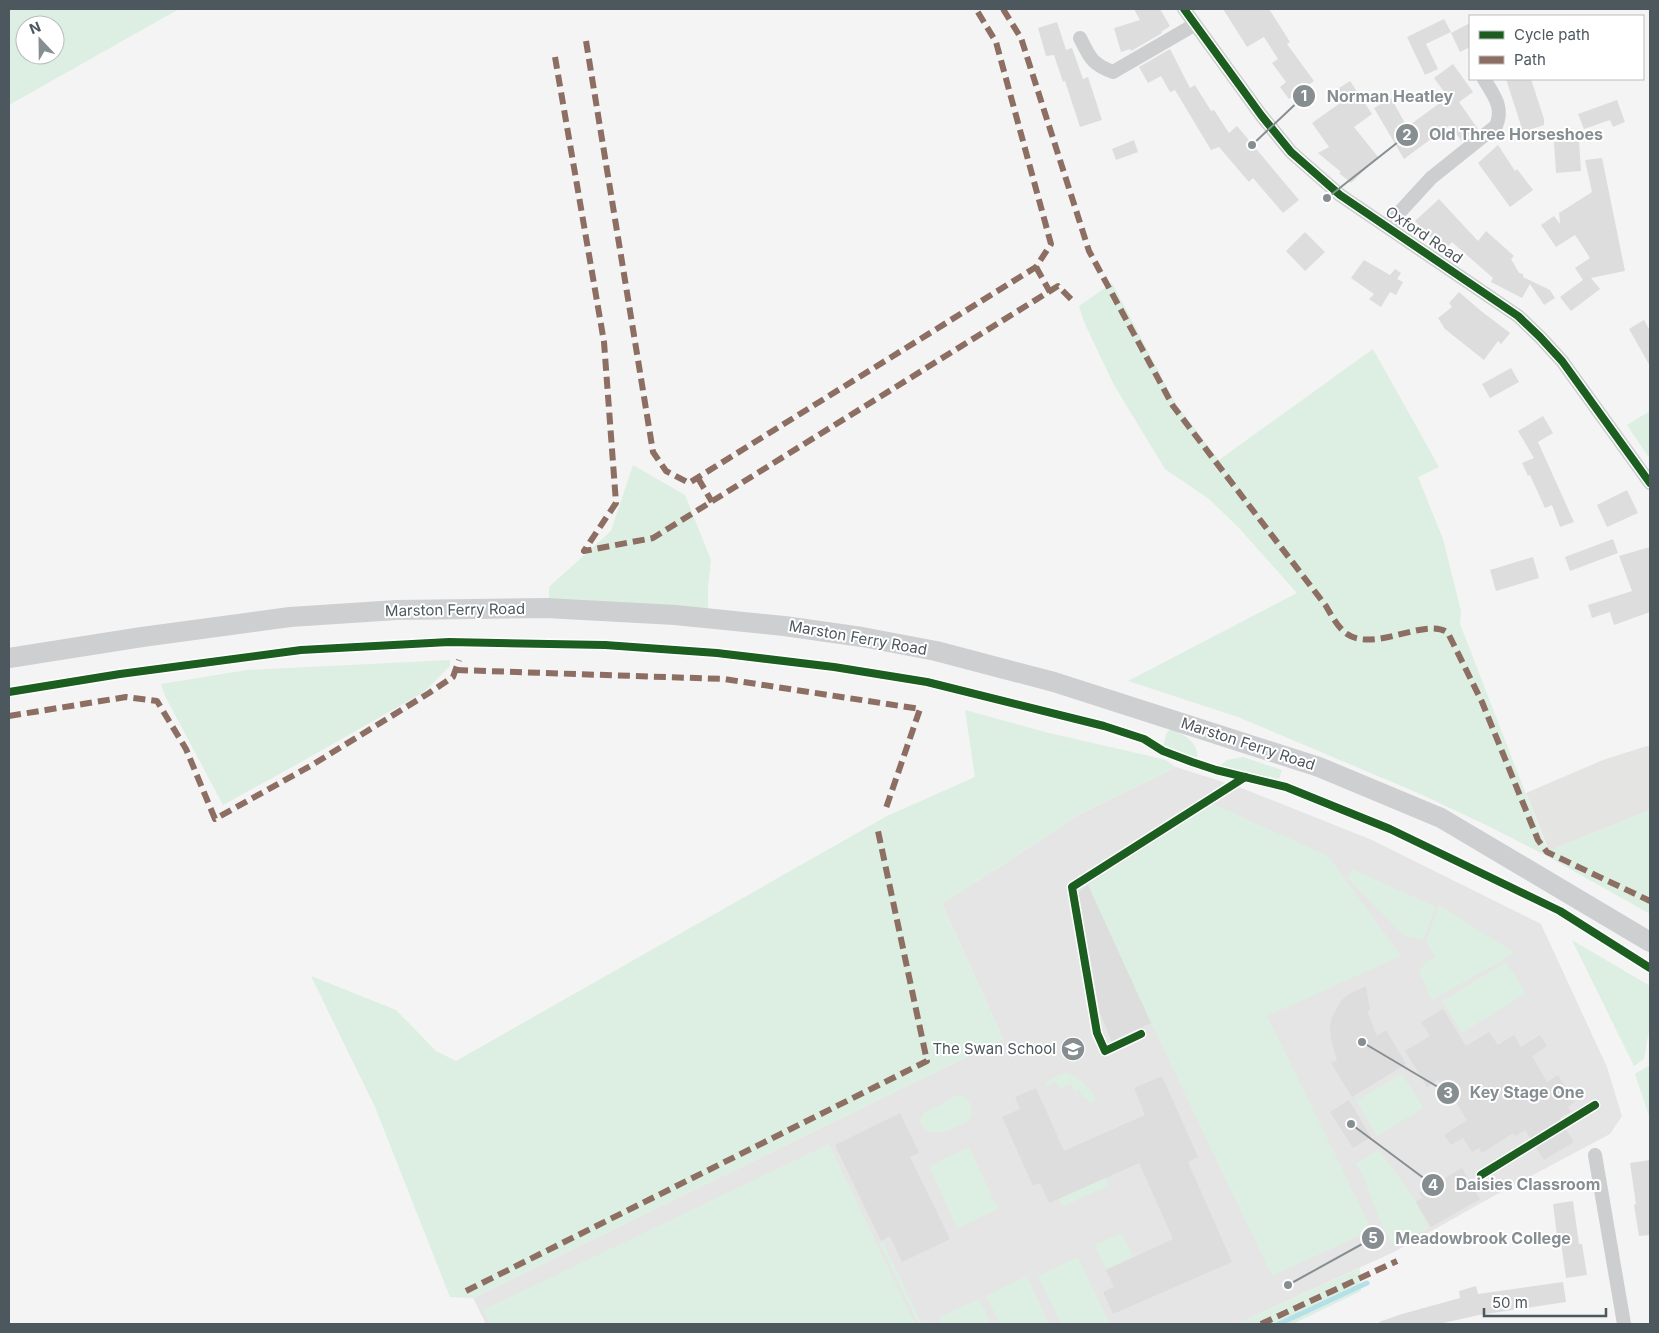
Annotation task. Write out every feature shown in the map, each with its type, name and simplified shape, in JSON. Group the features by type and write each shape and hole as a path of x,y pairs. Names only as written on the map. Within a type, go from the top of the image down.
{"main road":[{"name":"Marston Ferry Road","path":"9,658 142,637 290,617 397,610 546,608 675,615 784,626 862,637 936,652 1054,682 1320,767 1441,818 1650,942"}],"street":[{"name":"Oxford Road","path":"1184,9 1290,152 1340,195 1518,316 1562,361 1650,483"},
{"path":"1080,38 1090,57 1098,67 1113,72 1194,25"},
{"path":"1387,226 1431,178 1496,126 1500,116 1498,103 1485,80"},
{"path":"1595,1155 1624,1324"}],"shaded area":[{"path":"1650,745 1650,810 1549,851 1526,793 1603,760"},
{"path":"1176,767 1239,787 1372,840 1541,924 1607,1067 1622,1116 1610,1134 1394,1252 1237,1324 486,1324 473,1298 1003,1039 942,904 1080,814"}],"green space":[{"path":"9,9 179,9 9,105"},
{"path":"1112,283 1176,404 1219,460 1373,349 1439,467 1418,477 1443,539 1461,611 1460,624 1548,851 1650,810 1650,898 1648,902 1650,903 1650,914 1547,856 1418,793 1238,717 1128,681 1297,593 1239,528 1209,499 1165,469 1114,385 1084,322 1079,306"},
{"path":"1650,411 1650,459 1627,425"},
{"path":"633,465 685,495 711,560 708,610 549,599 549,587 611,531"},
{"path":"450,660 450,666 424,692 223,805 165,696 161,684 247,670"},
{"path":"965,710 1049,733 1154,757 1165,760 1176,767 1080,814 942,904 1003,1039 473,1298 450,1297 375,1107 311,976 396,1010 436,1051 456,1061 887,816 975,777"},
{"path":"1171,729 1190,740 1196,748 1197,759 1163,746 1167,732"},
{"path":"1243,757 1282,770 1279,779 1220,766 1227,760"},
{"path":"1213,804 1328,856 1401,956 1267,1016 1372,1230 1272,1276 1151,1023 1088,885"},
{"path":"1352,869 1436,907 1423,940 1403,935 1347,878"},
{"path":"1439,905 1515,953 1432,1000 1419,972 1426,961 1436,958 1426,942"},
{"path":"1572,940 1650,986 1650,1024 1644,1059 1634,1066"},
{"path":"1506,962 1526,993 1462,1033 1442,1001"},
{"path":"1648,1066 1650,1067 1650,1119 1635,1074"},
{"path":"1064,1073 1075,1076 1084,1083 1096,1101 1090,1104 1088,1098 1083,1098 1079,1090 1075,1092 1071,1084 1060,1089 1056,1081 1047,1086 1045,1082"},
{"path":"1402,1074 1424,1108 1377,1136 1356,1101"},
{"path":"960,1094 968,1099 971,1108 971,1117 967,1122 941,1132 928,1131 923,1127 920,1120 924,1113"},
{"path":"829,1144 915,1324 490,1324 483,1310"},
{"path":"969,1147 998,1209 957,1228 929,1166"},
{"path":"1379,1150 1412,1195 1429,1228 1395,1247 1382,1226 1362,1173 1356,1164"},
{"path":"1105,1178 1108,1186 1062,1207 1059,1199"},
{"path":"1122,1233 1133,1257 1106,1269 1095,1245"},
{"path":"883,1242 922,1324 918,1324 880,1244"},
{"path":"1078,1257 1110,1324 1061,1324 1038,1276"},
{"path":"1360,1268 1361,1291 1293,1324 1237,1324"},
{"path":"1027,1276 1049,1324 1000,1324 986,1296"},
{"path":"979,1299 991,1324 942,1324 939,1317"}],"building":[{"path":"1134,9 1160,9 1170,26 1162,33 1131,51 1130,49 1121,52 1114,28 1140,20"},
{"path":"1223,9 1269,9 1290,42 1287,44 1314,81 1289,99 1280,87 1286,82 1272,63 1278,59 1264,37 1247,47"},
{"path":"1444,19 1451,32 1426,44 1438,69 1425,75 1407,37"},
{"path":"1057,22 1066,50 1072,48 1083,79 1088,77 1102,120 1080,127 1065,81 1063,82 1054,55 1046,56 1038,28"},
{"path":"1469,24 1469,48 1460,52 1451,33"},
{"path":"1170,49 1190,88 1195,85 1211,111 1214,110 1229,133 1237,126 1299,200 1283,213 1253,178 1249,182 1219,147 1211,150 1175,90 1170,92 1161,76 1148,83 1139,67"},
{"path":"1453,64 1473,92 1459,102 1478,129 1462,142 1450,125 1404,159 1374,108 1391,98 1407,127 1448,97 1434,78"},
{"path":"1506,80 1531,80 1544,119 1544,125 1523,132"},
{"path":"1350,81 1372,114 1354,127 1378,157 1351,183 1318,153 1329,147 1312,123 1343,101 1336,90"},
{"path":"1617,100 1625,122 1613,127 1610,120 1584,129 1578,114"},
{"path":"1134,140 1138,152 1116,160 1112,149"},
{"path":"1579,140 1581,171 1556,173 1554,142"},
{"path":"1498,145 1515,171 1517,169 1533,190 1510,207 1478,163"},
{"path":"1602,158 1625,271 1591,278 1600,289 1571,311 1560,297 1583,280 1575,268 1590,258 1575,235 1556,247 1541,225 1554,216 1560,224 1559,213 1592,192 1585,160"},
{"path":"1439,199 1478,241 1486,231 1514,256 1511,259 1519,273 1523,274 1523,277 1550,290 1555,298 1544,305 1530,284 1522,298 1491,282 1493,278 1452,242 1443,251 1415,221"},
{"path":"1305,232 1325,252 1305,271 1286,251"},
{"path":"1364,260 1390,275 1395,269 1401,273 1397,279 1403,282 1396,295 1390,292 1381,307 1369,299 1374,294 1351,278"},
{"path":"1459,292 1510,333 1501,344 1498,341 1484,360 1445,329 1438,318 1452,307 1449,303"},
{"path":"1644,320 1650,331 1650,366 1629,329"},
{"path":"1511,368 1519,382 1490,398 1482,384"},
{"path":"1543,416 1553,433 1538,442 1574,522 1560,527 1552,505 1545,508 1530,475 1528,476 1522,463 1534,458 1518,431"},
{"path":"1627,490 1638,513 1607,527 1597,505"},
{"path":"1613,539 1618,553 1570,571 1565,557"},
{"path":"1650,547 1650,612 1614,625 1610,612 1592,618 1588,605 1632,591 1619,556"},
{"path":"1533,557 1539,578 1496,591 1490,570"},
{"path":"1088,885 1151,1023 1112,1042 1100,1013 1078,893"},
{"path":"1366,986 1370,1010 1367,1011 1377,1036 1386,1030 1406,1064 1352,1097 1331,1063 1337,1060 1331,1039 1331,1019 1341,1001 1349,994"},
{"path":"1443,1009 1466,1046 1489,1032 1498,1045 1514,1035 1521,1047 1540,1035 1547,1046 1532,1056 1547,1082 1558,1075 1575,1102 1568,1107 1571,1112 1559,1118 1574,1142 1544,1160 1525,1130 1515,1136 1513,1133 1482,1153 1479,1148 1472,1152 1463,1138 1451,1145 1444,1135 1467,1120 1449,1091 1446,1093 1438,1080 1427,1087 1405,1051 1430,1036 1421,1022"},
{"path":"1162,1076 1198,1157 1188,1162 1232,1262 1113,1314 1103,1292 1114,1287 1106,1270 1173,1239 1139,1163 1049,1203 1040,1183 1033,1186 1002,1117 1020,1109 1015,1097 1036,1088 1064,1151 1145,1115 1134,1088"},
{"path":"1349,1100 1371,1137 1353,1148 1330,1112"},
{"path":"900,1113 919,1153 910,1157 950,1239 902,1262 890,1236 881,1241 835,1145"},
{"path":"1650,1160 1650,1235 1639,1236 1630,1163"},
{"path":"1462,1168 1480,1199 1431,1227 1416,1202 1422,1198 1419,1193"},
{"path":"1573,1201 1579,1244 1582,1244 1587,1275 1566,1278 1560,1235 1557,1236 1553,1204"},
{"path":"1563,1282 1566,1302 1479,1315 1439,1324 1380,1324 1379,1322 1460,1298 1459,1291 1476,1286 1478,1294"}],"waterway":[{"path":"1279,1324 1367,1283"}],"marked path":[{"path":"586,41 653,452 666,471 689,483 1036,267 1051,244 996,42 976,9"},
{"path":"1003,9 1021,38 1089,251 1173,406 1326,606 1335,621 1347,634 1358,639 1371,639 1386,638 1428,629 1439,629 1448,633 1482,702 1538,840 1547,852 1650,901"},
{"path":"555,57 604,342 616,503 584,551 653,538 1058,286 1072,300"},
{"path":"1036,267 1050,292"},
{"path":"698,478 712,502"},
{"path":"9,716 126,697 157,701 186,749 215,819 312,765 429,693 453,677 459,660"},
{"path":"456,670 724,679 920,709 886,808"},
{"path":"466,1291 927,1061 878,831"},
{"path":"1261,1324 1397,1261"}],"cycle path":[{"path":"1184,9 1261,115 1291,152 1340,195 1518,316 1562,361 1650,483"},
{"path":"9,692 120,674 301,650 449,642 605,645 717,653 834,667 927,682 1104,726 1144,739 1163,751 1192,762 1216,770 1286,787 1390,829 1560,911 1650,968"},
{"path":"1141,1034 1105,1051 1097,1033 1072,887 1245,777"},
{"path":"1481,1175 1595,1105"}],"place":[{"name":"Norman Heatley","path":"1252,145"},
{"name":"Old Three Horseshoes","path":"1327,198"},
{"name":"Key Stage One","path":"1362,1042"},
{"name":"The Swan School","path":"1073,1049"},
{"name":"Daisies Classroom","path":"1351,1124"},
{"name":"Meadowbrook College","path":"1288,1285"}]}
